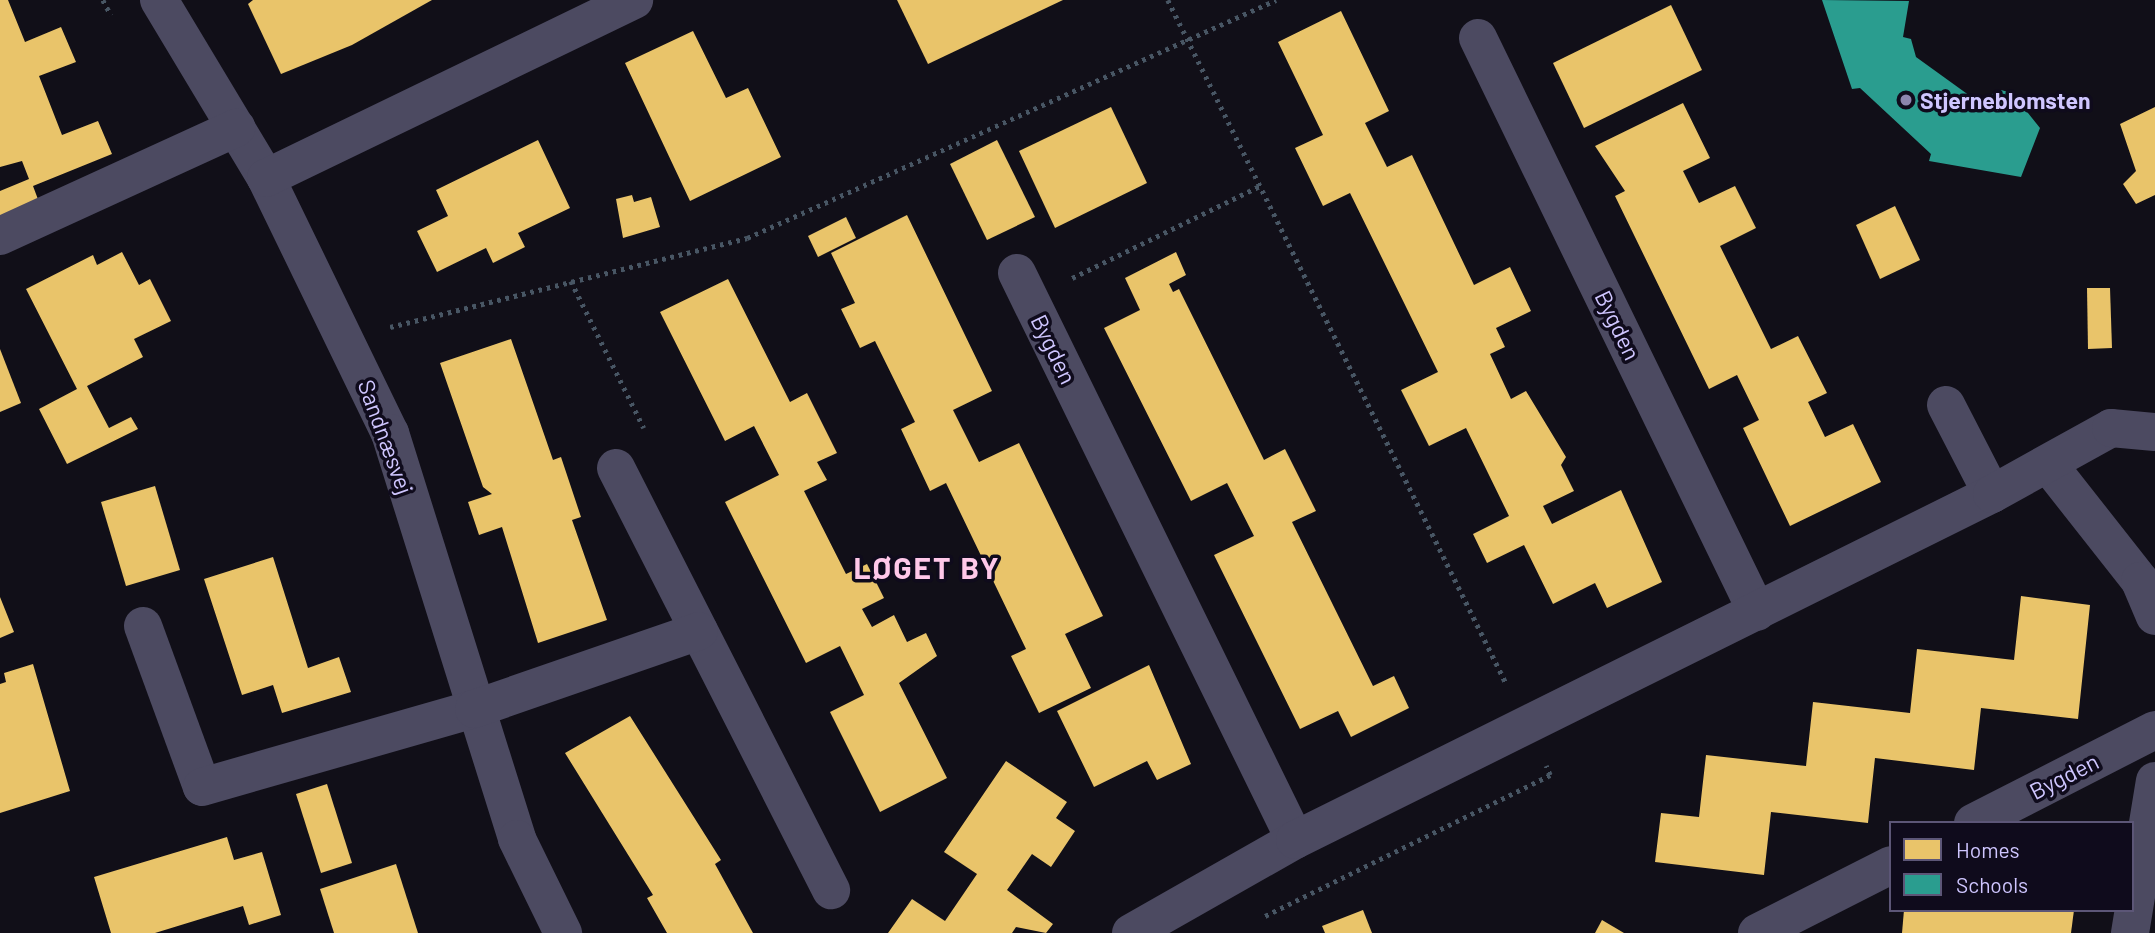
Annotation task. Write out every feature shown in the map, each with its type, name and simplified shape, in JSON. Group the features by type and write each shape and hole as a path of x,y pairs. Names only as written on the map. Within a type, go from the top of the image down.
{"street":[{"name":"Sandnæsvej","path":"159,0 266,178 347,338 390,433 474,709 517,839 563,933"},
{"path":"266,178 634,0"},
{"name":"Bygden","path":"1478,38 1757,612"},
{"path":"0,236 236,128"},
{"name":"Bygden","path":"1023,286 1295,840"},
{"path":"1946,405 1992,494"},
{"path":"1131,933 1295,840 1992,494 2111,428 2155,432"},
{"path":"2048,464 2140,581 2155,616"},
{"path":"616,468 831,890"},
{"path":"143,626 202,787 474,709 699,631"},
{"name":"Bygden","path":"1977,821 2155,730"},
{"path":"2134,909 2155,781"},
{"path":"1757,933 1889,866"},
{"path":"2130,933 2133,912"}],"path":[{"path":"103,0 116,23"},
{"path":"1168,0 1550,775 1262,918"},
{"path":"347,338 747,237 1185,36 1276,0"},
{"path":"1023,286 1260,186"},
{"path":"571,281 645,430 616,468"}],"building: Homes":[{"path":"0,0 8,0 25,42 61,27 76,62 39,76 62,135 98,121 112,154 33,186 39,202 0,219 0,191 29,179 22,161 0,167"},
{"path":"253,0 432,0 352,45 281,74 248,4"},
{"path":"897,0 1063,0 928,64"},
{"path":"1671,5 1702,70 1584,128 1553,63"},
{"path":"1341,11 1389,111 1365,123 1387,167 1412,155 1474,285 1510,267 1531,311 1496,328 1505,347 1490,354 1511,399 1526,391 1566,457 1561,465 1574,491 1543,506 1552,524 1621,490 1662,582 1607,608 1595,583 1553,604 1524,545 1487,563 1473,534 1509,516 1466,428 1429,446 1401,390 1438,372 1350,193 1323,206 1295,148 1323,135 1278,42"},
{"path":"693,31 726,98 748,88 781,157 690,201 625,63"},
{"path":"1683,103 1710,158 1683,171 1699,203 1735,186 1756,228 1720,246 1771,349 1798,336 1827,393 1808,402 1825,437 1853,424 1881,482 1790,526 1743,428 1759,420 1737,375 1709,389 1615,196 1625,191 1595,146"},
{"path":"1111,107 1147,183 1055,228 1019,151"},
{"path":"2155,107 2155,195 2136,204 2123,184 2136,171 2120,124"},
{"path":"538,140 570,208 518,233 525,247 493,263 486,248 437,272 417,231 448,216 436,190"},
{"path":"997,140 1035,217 987,240 950,164"},
{"path":"632,195 634,202 651,197 660,227 623,238 616,199"},
{"path":"1895,206 1920,260 1880,279 1856,225"},
{"path":"907,215 992,391 953,410 979,462 1019,443 1103,616 1065,634 1091,688 1039,713 1011,656 1026,649 946,483 930,491 901,429 915,422 875,341 860,348 841,309 855,303 831,253"},
{"path":"846,217 856,238 818,257 808,236"},
{"path":"122,252 139,285 150,279 171,321 134,339 143,357 87,386 109,428 131,417 138,429 67,464 39,409 77,389 26,289 93,255 97,265"},
{"path":"1176,252 1186,275 1169,284 1173,292 1179,289 1264,460 1285,449 1316,511 1292,522 1373,686 1394,676 1409,708 1351,737 1338,711 1300,729 1214,555 1254,536 1227,483 1191,501 1104,328 1140,310 1125,278"},
{"path":"728,279 790,402 807,393 837,453 817,462 827,480 804,491 846,574 867,564 884,598 862,609 872,627 894,615 907,642 926,633 937,656 899,683 947,778 880,812 830,712 864,695 840,646 806,663 725,502 779,475 754,426 725,441 660,312"},
{"path":"2087,288 2110,288 2112,348 2088,349"},
{"path":"511,339 553,460 561,457 581,517 572,520 607,620 538,643 502,527 479,535 468,502 492,494 483,487 440,363"},
{"path":"0,349 21,403 0,412"},
{"path":"155,486 180,570 126,586 101,502"},
{"path":"273,557 308,668 339,657 351,692 282,713 273,685 242,695 204,579"},
{"path":"2021,596 2090,605 2078,719 1981,708 1974,770 1875,758 1868,823 1771,812 1764,875 1655,862 1661,813 1699,817 1706,755 1806,766 1813,702 1910,713 1917,649 2014,660"},
{"path":"0,597 14,632 0,638"},
{"path":"33,664 70,791 0,813 0,684 6,682 4,673"},
{"path":"1149,665 1191,764 1157,780 1147,761 1094,787 1057,711"},
{"path":"630,716 721,860 715,864 753,933 667,933 647,898 653,895 565,753"},
{"path":"1006,761 1067,802 1056,818 1075,831 1051,867 1032,854 1007,890 1053,924 1046,933 1016,927 1012,933 888,933 912,899 945,921 977,874 944,852"},
{"path":"327,784 352,863 321,873 296,794"},
{"path":"227,837 234,860 262,852 281,915 249,925 243,906 155,933 111,933 94,877"},
{"path":"396,864 418,933 334,933 320,889"},
{"path":"1363,910 1372,933 1325,933 1322,926"},
{"path":"1904,912 2074,912 2071,933 1902,933"},
{"path":"1602,920 1624,933 1595,933"}],"building: Schools":[{"path":"1822,0 1909,1 1903,37 1911,39 1916,57 1977,101 2001,90 2012,93 2040,128 2021,177 1929,161 1931,154 1860,88 1852,89"}],"place":[{"name":"Stjerneblomsten","path":"1906,100"}],"district":[{"name":"LØGET BY","path":"927,567"}]}
